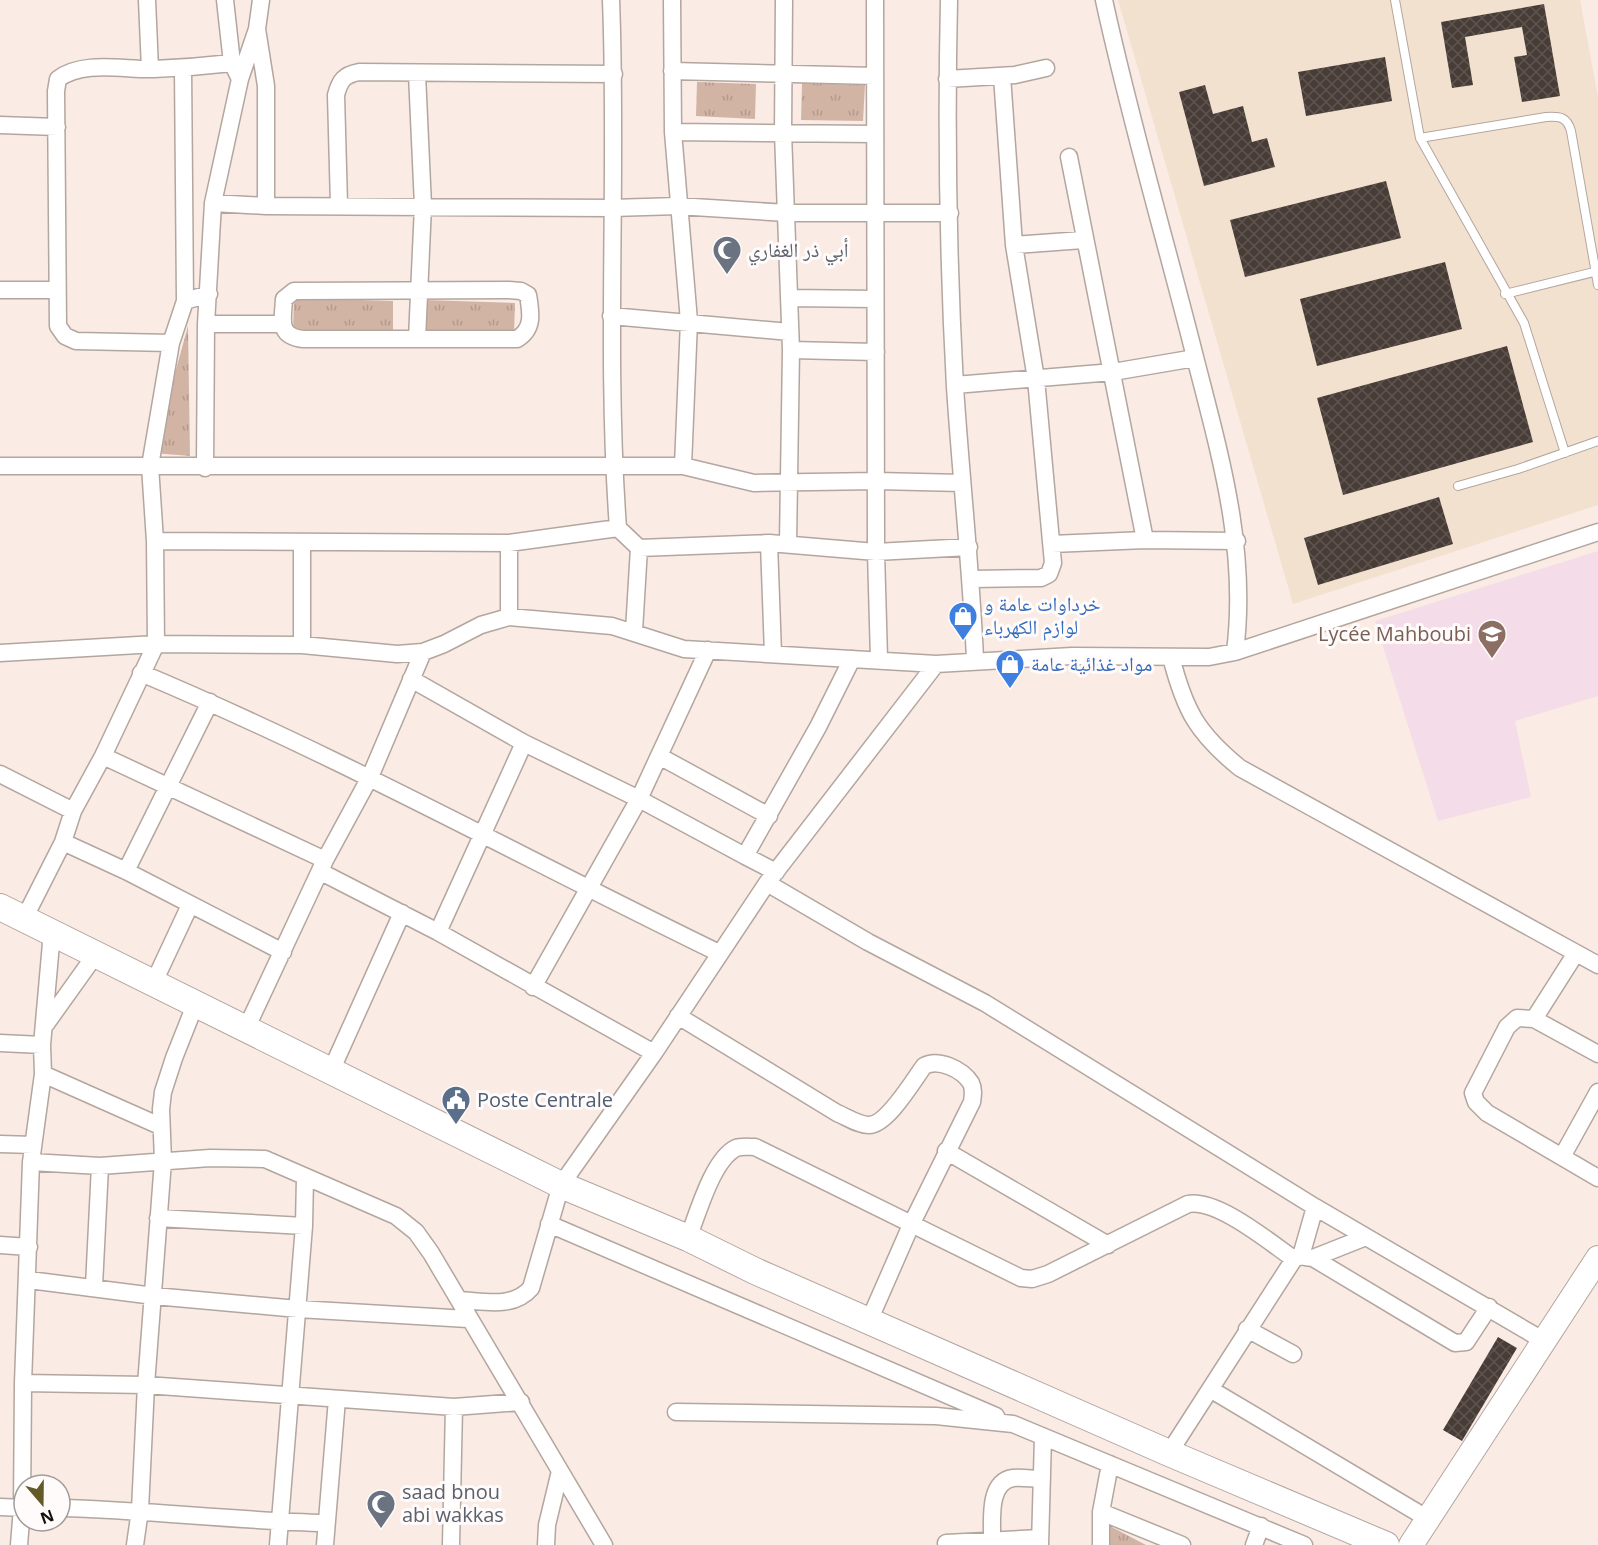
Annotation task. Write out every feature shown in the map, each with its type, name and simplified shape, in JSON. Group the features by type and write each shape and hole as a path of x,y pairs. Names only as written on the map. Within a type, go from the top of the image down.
{"main road":[{"path":"0,907 561,1185 687,1238 1169,1453 1386,1545"},
{"path":"1411,1545 1430,1520 1546,1342 1598,1258"}],"street":[{"path":"147,0 150,69"},
{"path":"225,0 232,63 240,79"},
{"path":"205,468 206,324 213,203 240,79 257,29 261,0"},
{"path":"611,0 614,74 611,316 614,465 618,528 639,548 788,543 876,552 969,547"},
{"path":"672,0 673,132 688,321 683,466"},
{"path":"784,0 783,133 791,350 788,543"},
{"path":"875,0 876,552 879,659"},
{"path":"949,0 947,80 955,385 972,579 975,659"},
{"path":"1104,0 1195,358 1237,541 1240,611 1235,652"},
{"path":"257,29 266,86 266,206"},
{"path":"171,343 76,341 65,336 58,326 56,91 58,79 65,74 95,68 183,68 232,63"},
{"path":"24,919 63,842 73,811 103,756 156,644 155,541 150,466 171,343 185,301 183,68"},
{"path":"947,80 1002,76 1046,68"},
{"path":"672,71 875,76"},
{"path":"339,205 336,94 339,81 347,74 359,72 614,74"},
{"path":"417,74 423,206 417,291 417,339"},
{"path":"972,579 1046,576 1052,570 1052,544 1036,378 1014,245 1002,76"},
{"path":"0,125 57,127"},
{"path":"673,132 875,134"},
{"path":"1069,157 1083,240 1113,372 1145,540"},
{"path":"213,203 266,206 612,208 678,206 787,213 950,213"},
{"path":"1014,245 1083,240"},
{"path":"0,290 56,290"},
{"path":"294,291 521,291 528,295 530,327 526,334 517,339 303,339 289,336 283,324 284,299 294,291"},
{"path":"185,301 209,294"},
{"path":"789,298 875,299"},
{"path":"611,316 688,321 790,332"},
{"path":"206,324 283,324"},
{"path":"791,350 876,352"},
{"path":"955,385 1113,372 1195,358"},
{"path":"0,466 579,468 614,465 683,466 754,483 877,480 962,483"},
{"path":"155,541 508,543 618,528"},
{"path":"0,653 156,644 302,645 397,654 423,651 444,644 481,625 509,617 573,621 634,631 684,649 936,664 975,659 1072,656 1209,657 1235,652 1598,532"},
{"path":"1052,544 1145,540 1237,541"},
{"path":"302,543 302,645"},
{"path":"508,543 509,617"},
{"path":"769,543 773,654"},
{"path":"634,631 639,548"},
{"path":"533,987 590,891 639,800 708,650"},
{"path":"246,1029 323,866 370,777 423,651"},
{"path":"1171,657 1181,698 1210,743 1240,768 1598,965"},
{"path":"745,856 769,816 852,659"},
{"path":"459,1300 503,1303 525,1295 535,1278 561,1185 654,1053 772,878 936,664"},
{"path":"141,673 210,702 370,777 485,834 590,891 719,954"},
{"path":"411,679 524,743 745,856 772,878 868,942 985,1003 1315,1207 1546,1342"},
{"path":"126,871 210,702"},
{"path":"438,932 485,834 524,743"},
{"path":"103,756 168,785 323,866 402,913 654,1053"},
{"path":"659,756 769,816"},
{"path":"0,774 73,811"},
{"path":"63,842 126,871 283,952"},
{"path":"154,982 190,905"},
{"path":"331,1071 402,913"},
{"path":"23,1473 23,1383 29,1280 32,1154 43,1074 42,1045 52,932"},
{"path":"1534,1019 1576,953"},
{"path":"45,1025 96,954"},
{"path":"135,1545 140,1510 146,1385 163,1161 160,1126 163,1092 195,1005"},
{"path":"678,1016 837,1113 863,1124 871,1125 882,1120 924,1066 936,1061 943,1063 968,1079 973,1090 972,1102 946,1150 869,1321"},
{"path":"1598,1054 1525,1016 1511,1021 1473,1093 1476,1102 1486,1113 1563,1155 1598,1178"},
{"path":"0,1043 42,1045"},
{"path":"43,1074 160,1126"},
{"path":"1563,1155 1598,1092"},
{"path":"0,1144 32,1154 100,1166 210,1158 265,1159 407,1223 425,1243 604,1545"},
{"path":"687,1238 714,1174 726,1155 739,1147 755,1147 1021,1278 1032,1279 1048,1274 1188,1204 1199,1202 1221,1211 1455,1343 1466,1342 1470,1338 1489,1307"},
{"path":"946,1150 1108,1245"},
{"path":"94,1286 100,1166"},
{"path":"278,1545 298,1309 305,1177"},
{"path":"1169,1453 1247,1329 1303,1258 1315,1207"},
{"path":"158,1218 304,1226"},
{"path":"549,1224 1043,1437 1261,1526 1295,1543"},
{"path":"1303,1258 1366,1237"},
{"path":"0,1245 29,1247"},
{"path":"29,1280 94,1286 154,1296 298,1309 468,1318"},
{"path":"1247,1329 1293,1354"},
{"path":"23,1383 146,1385 454,1407 521,1402"},
{"path":"1210,1389 1430,1520"},
{"path":"325,1545 337,1399"},
{"path":"451,1545 454,1407"},
{"path":"676,1412 936,1416 1013,1424"},
{"path":"946,1543 1040,1542 1043,1437"},
{"path":"1101,1545 1101,1512 1110,1464"},
{"path":"546,1545 547,1525 560,1471"},
{"path":"992,1543 996,1489 1003,1482 1012,1478 1042,1479"},
{"path":"72,1508 140,1510 279,1522 326,1523"},
{"path":"1101,1512 1182,1545"},
{"path":"1254,1545 1261,1526"}],"lane":[{"path":"1395,0 1420,138 1505,294 1524,324 1565,453"},
{"path":"1420,138 1546,117 1558,116 1565,119 1571,131 1598,285"},
{"path":"1505,294 1596,272"},
{"path":"1458,486 1598,441"}],"shaded area":[{"path":"1118,0 1580,0 1598,97 1598,505 1293,604"},
{"name":"Lycée Mahboubi","path":"1598,551 1598,696 1515,721 1531,797 1438,821 1375,621"}],"green space":[{"path":"697,82 756,84 755,119 696,116"},
{"path":"802,83 865,85 863,121 801,120"},
{"path":"294,298 393,301 393,334 293,331"},
{"path":"425,300 515,303 514,335 424,333"},
{"path":"188,326 190,456 153,453"},
{"path":"1108,1525 1146,1545 1109,1545"}],"building":[{"path":"1544,4 1560,96 1522,102 1514,57 1527,55 1522,27 1465,37 1473,85 1452,88 1441,22"},
{"path":"1385,57 1392,101 1306,116 1298,72"},
{"path":"1205,85 1213,114 1243,106 1252,142 1267,138 1275,167 1204,186 1179,92"},
{"path":"1386,181 1401,238 1245,277 1230,220"},
{"path":"1445,262 1462,329 1317,366 1300,299"},
{"path":"1507,346 1533,442 1343,495 1317,398"},
{"path":"1439,497 1453,544 1318,585 1304,538"},
{"path":"1498,1337 1517,1348 1462,1441 1443,1430"}],"place":[{"name":"أبي ذر الغفاري","path":"727,276"},
{"name":"خرداوات عامة و لوازم الكهرباء","path":"963,642"},
{"name":"Lycée Mahboubi","path":"1492,660"},
{"name":"مواد غذائية عامة","path":"1010,690"},
{"name":"Poste Centrale","path":"456,1126"},
{"name":"saad bnou abi wakkas","path":"381,1530"}]}
